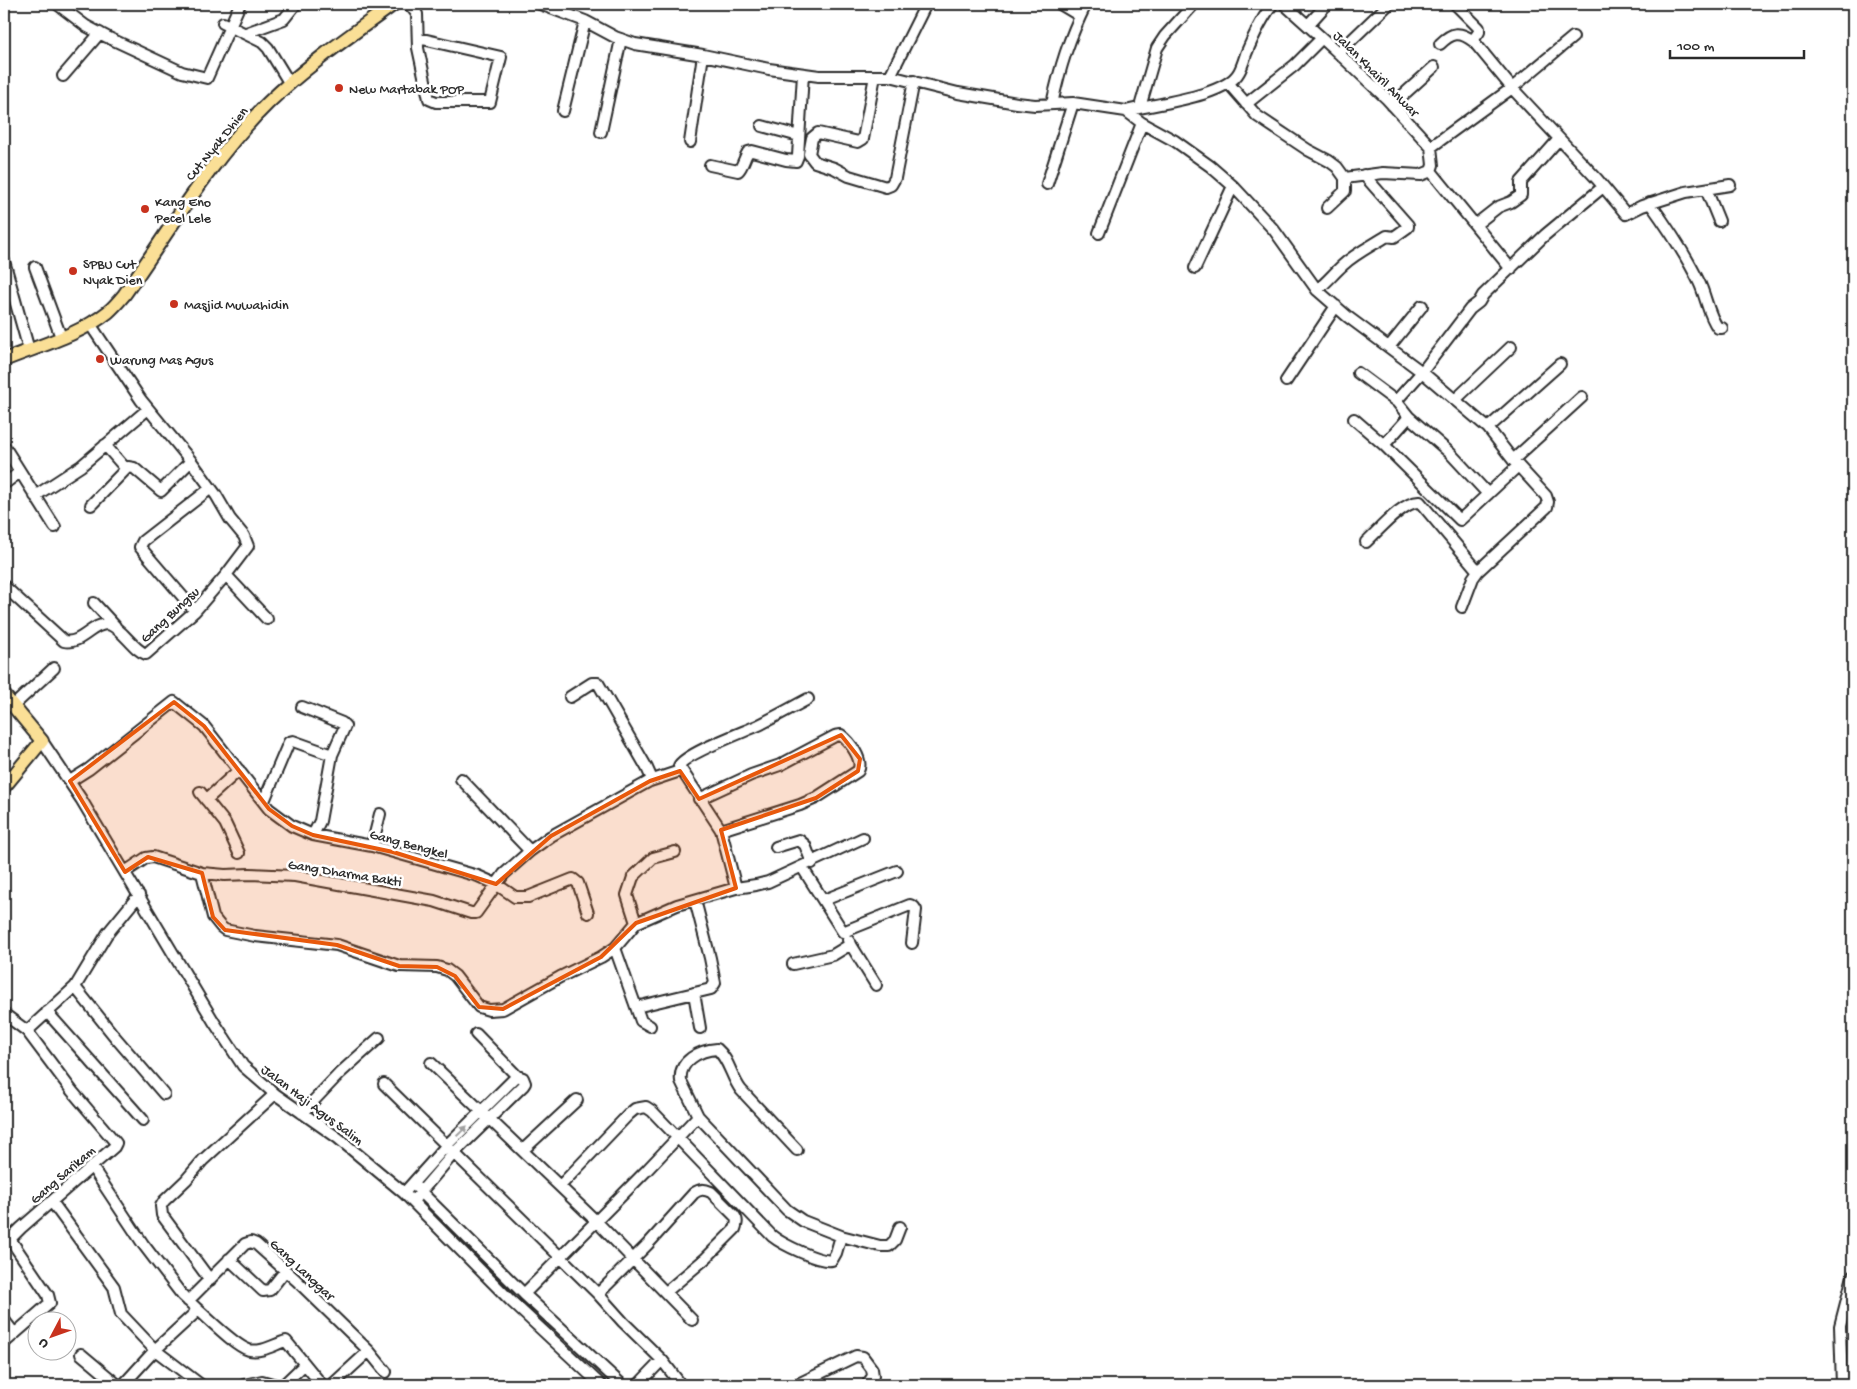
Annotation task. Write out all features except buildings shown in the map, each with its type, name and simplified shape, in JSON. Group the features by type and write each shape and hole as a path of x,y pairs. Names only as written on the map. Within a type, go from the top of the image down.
{"main road":[{"name":"Cut Nyak Dhien","path":"4,360 90,324 110,310 124,295 204,179 268,104 290,84 394,4"},
{"path":"4,694 42,741 4,787"}],"street":[{"path":"57,4 86,26 100,33 182,72 207,78 226,24 240,4"},
{"path":"246,33 284,20 296,4"},
{"path":"409,4 417,14 418,48 429,99 436,102 490,102 501,57 418,38"},
{"path":"540,4 584,21 634,44 703,54 769,69 803,74 890,76 958,93 998,100 1035,105 1074,103 1126,111 1175,102 1229,84 1239,73 1254,34 1266,12 1273,4"},
{"path":"890,76 926,4"},
{"path":"1060,4 1080,16"},
{"path":"1052,104 1071,34 1086,4"},
{"path":"1140,107 1157,48 1164,36 1194,4"},
{"name":"Jalan Khairil Anwar","path":"1284,4 1392,105 1431,147"},
{"path":"1308,25 1327,4"},
{"path":"1338,53 1389,4"},
{"path":"1455,4 1479,28 1473,41"},
{"path":"563,111 584,21"},
{"path":"226,24 257,38 268,48 290,84"},
{"path":"63,76 100,33"},
{"path":"1440,44 1453,34 1462,34 1473,41 1512,88 1626,214 1650,203 1686,192 1730,185"},
{"path":"1345,178 1382,173 1421,176 1431,171 1433,165 1431,147 1512,88 1573,37"},
{"path":"1246,104 1295,65 1322,38"},
{"path":"601,132 621,39"},
{"path":"690,142 703,54"},
{"path":"1392,105 1434,67"},
{"path":"710,165 738,170 741,168 743,159 748,152 793,162 798,159 803,74"},
{"path":"875,76 863,139 858,142 818,133 812,138 809,154 815,162 834,168 849,176 886,187 891,185 895,178 914,81"},
{"path":"1229,84 1266,123 1337,167 1345,178 1345,191 1328,208"},
{"path":"1046,184 1074,103"},
{"path":"1126,111 1142,123 1175,141 1210,166 1233,186 1274,230 1317,290 1422,372 1488,428 1546,496 1547,507 1478,572 1462,607"},
{"path":"1099,233 1142,123"},
{"path":"762,126 799,136"},
{"path":"1475,225 1498,207 1511,202 1521,195 1520,182 1559,139"},
{"path":"1431,171 1511,269"},
{"path":"1317,290 1331,279 1343,265 1358,254 1387,236 1394,237 1408,227 1364,175"},
{"path":"1195,268 1233,186"},
{"path":"1396,401 1422,372 1470,309 1568,214 1603,187"},
{"path":"1706,189 1719,221"},
{"path":"1650,203 1697,277 1704,291 1714,323 1718,328 1722,328"},
{"path":"4,261 29,350"},
{"path":"35,268 61,337"},
{"path":"1286,381 1336,306"},
{"path":"1389,348 1422,306"},
{"path":"90,324 148,409 191,460 211,488 143,540 140,546 195,611"},
{"path":"1455,400 1511,346"},
{"path":"1488,428 1560,364"},
{"path":"1358,373 1396,401 1409,417 1450,453 1488,494"},
{"path":"1354,419 1384,445 1460,520 1488,494 1582,397"},
{"path":"35,496 82,466 148,409"},
{"path":"1384,445 1409,417"},
{"path":"105,445 126,469"},
{"path":"4,446 54,527"},
{"path":"91,505 131,466 161,491 191,460"},
{"path":"4,484 20,472"},
{"name":"Gang Bungsu","path":"4,586 64,641 74,642 97,626 109,624 117,628 141,652 146,654 195,611 248,546 244,536 230,519 211,488"},
{"path":"1366,542 1403,508 1415,501 1420,502 1478,572"},
{"path":"226,575 266,619"},
{"path":"94,603 117,628"},
{"path":"13,706 54,668"},
{"path":"570,697 592,683 598,683 647,768 651,777 650,781"},
{"path":"736,888 721,830 678,766 683,760 759,725 808,699"},
{"name":"Gang Bengkel","path":"70,781 89,769 174,702 204,726 269,809 292,826 313,835 372,846 478,876 496,884 515,897 528,897 573,879 578,883 588,913"},
{"path":"302,706 345,726 332,755 320,821 313,835"},
{"path":"699,799 751,775 780,765 835,736 841,735 846,738 860,760 858,771 816,798 800,805 721,830"},
{"name":"Jalan Haji Agus Salim","path":"42,741 70,781 242,1066 275,1094 338,1138 404,1193 511,1300 601,1385"},
{"path":"264,801 288,742 293,741 332,755"},
{"path":"239,770 203,796 227,827 239,852"},
{"path":"496,884 504,874 530,852 564,829 650,781 680,771"},
{"path":"461,779 530,852"},
{"path":"372,846 380,814"},
{"path":"202,873 213,917 225,930 255,936 328,944 399,966 425,966 447,970 455,976 479,1007 489,1010 503,1009 560,977 601,957 616,948 636,923 677,905 736,888 768,882 863,838"},
{"path":"776,847 799,840 805,845 807,865 824,900 876,985"},
{"path":"636,923 627,895 633,877 653,858 675,852"},
{"name":"Gang Dharma Bakti","path":"125,872 149,857 160,858 202,873 295,876 434,900 471,913 476,913 496,884"},
{"path":"824,900 897,871"},
{"path":"4,1014 27,1031 75,987 107,934 139,895"},
{"path":"636,1007 711,989 715,983 695,900"},
{"path":"843,932 910,905 916,910 912,943"},
{"path":"793,964 833,956 851,944"},
{"path":"616,948 641,1021 650,1026"},
{"path":"75,987 114,1037 164,1094"},
{"path":"694,993 700,1028"},
{"path":"47,1012 143,1120"},
{"name":"Gang Sarikam","path":"7,1242 116,1145 114,1139 72,1091 27,1031"},
{"path":"404,1193 486,1115 525,1083 523,1078 516,1076 476,1034"},
{"path":"302,1113 379,1038"},
{"path":"797,1150 733,1080 726,1059 717,1049 690,1059 682,1066 681,1081 698,1116 787,1210 803,1220 841,1236 880,1246 889,1246 895,1240 900,1227"},
{"path":"432,1063 633,1257 692,1320"},
{"path":"384,1084 598,1294 662,1360 678,1381"},
{"path":"210,1280 162,1215 161,1206 203,1160 275,1094"},
{"path":"523,1150 577,1100"},
{"path":"560,1186 629,1114 640,1107 646,1107 652,1111 766,1231 780,1242 828,1261 832,1260 836,1253 841,1236"},
{"path":"524,1294 698,1116"},
{"path":"413,1201 451,1149"},
{"path":"92,1167 143,1244 188,1301 229,1337 248,1350 274,1347 285,1341 322,1385"},
{"path":"412,1184 524,1294 622,1385"},
{"path":"598,1294 700,1190 707,1190 734,1215 737,1221 735,1229 706,1258 666,1292"},
{"path":"52,1202 114,1287 121,1314 155,1350 201,1385"},
{"path":"4,1343 48,1307 50,1300 7,1242"},
{"name":"Gang Langgar","path":"188,1301 245,1244 251,1242 256,1244 369,1351 386,1372"},
{"path":"229,1259 263,1291 270,1290 285,1271"},
{"path":"1842,1385 1840,1326 1853,1276"},
{"path":"123,1385 155,1350 194,1314 196,1308"},
{"path":"4,1320 14,1334"},
{"path":"332,1385 369,1351"},
{"path":"81,1354 118,1385"},
{"path":"796,1385 856,1356 862,1357 872,1368 873,1376 867,1385"},
{"path":"638,1385 662,1360"},
{"path":"283,1385 304,1364"},
{"path":"244,1385 262,1381 276,1385"}],"highlighted area":[{"path":"174,702 204,726 269,809 292,826 313,835 393,852 496,884 551,836 650,781 680,771 699,799 841,735 860,759 858,771 816,798 721,830 736,888 636,923 601,957 503,1009 479,1007 455,976 437,967 399,966 337,945 225,930 213,917 202,873 148,857 125,872 70,781"}],"place":[{"name":"New Martabak POP","path":"339,88"},
{"name":"Kang Eno Pecel Lele","path":"145,209"},
{"name":"SPBU Cut Nyak Dien","path":"73,271"},
{"name":"Masjid Muwahidin","path":"174,304"},
{"name":"Warung Mas Agus","path":"100,359"}]}
